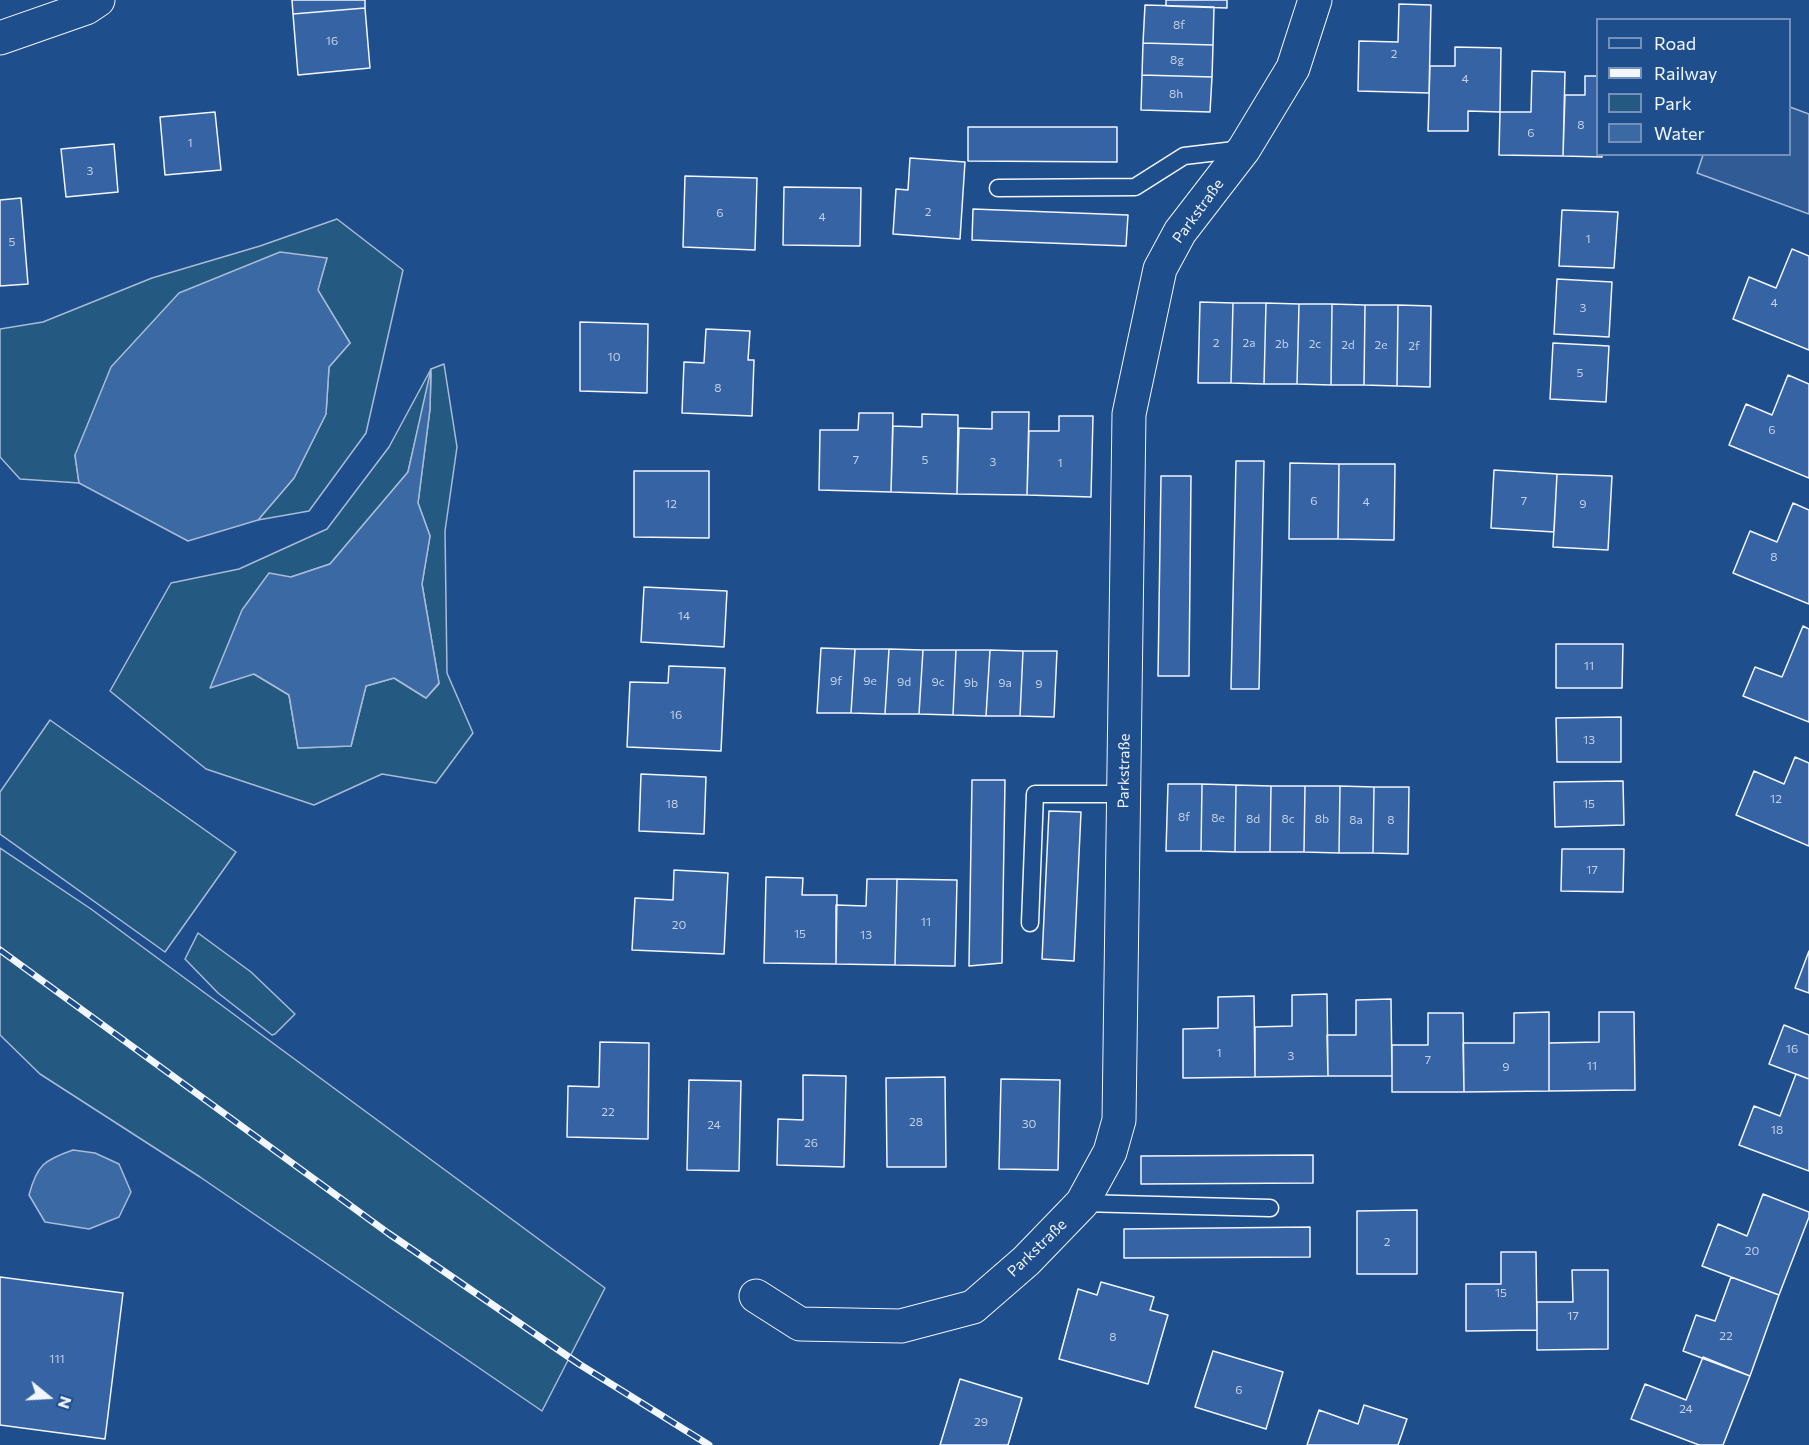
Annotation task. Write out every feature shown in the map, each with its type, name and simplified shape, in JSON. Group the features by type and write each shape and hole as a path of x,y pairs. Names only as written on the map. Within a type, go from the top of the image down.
{"street":[{"path":"0,38 86,8 98,0"},
{"name":"Parkstraße","path":"756,1296 800,1324 902,1326 973,1307 1026,1261 1082,1203 1110,1152 1119,1120 1129,414 1160,269 1180,232 1244,148 1293,68 1315,0"}],"lane":[{"path":"998,188 1135,187 1184,156 1244,148"},
{"path":"1030,923 1035,794 1124,794"},
{"path":"1082,1203 1270,1208"}],"green space":[{"path":"337,219 403,270 366,433 309,511 258,520 294,478 326,414 329,367 350,343 317,290 327,258 75,455 79,483 20,479 0,457 0,329 43,322 152,278 260,246"},
{"path":"444,364 457,447 445,531 447,673 473,733 436,783 382,774 314,805 206,769 110,691 171,583 239,569 327,529 389,447 431,369","holes":["431,373 430,409 418,503 430,536 422,584 439,684 426,698 394,678 366,686 351,746 298,748 289,695 254,674 291,577 330,564 408,472"]},
{"path":"50,720 236,852 165,952 0,834 0,792"},
{"path":"0,848 91,909 605,1288 542,1411 200,1177 40,1074 0,1035"},
{"path":"198,933 251,972 295,1014 275,1034 272,1035 218,993 185,959"}],"shaded area":[{"path":"1791,107 1809,114 1809,214 1697,173 1703,156 1791,156"}],"water":[{"path":"280,252 327,258 318,290 350,343 329,367 326,414 294,478 258,520 188,541 79,483 75,455 111,367 179,293"},
{"path":"431,369 430,409 418,503 430,536 422,584 439,683 426,698 394,678 366,686 351,746 298,748 289,695 254,674 210,688 242,610 269,573 291,577 330,564 408,472"},
{"path":"73,1150 95,1153 119,1164 131,1192 119,1217 89,1229 45,1222 29,1195 35,1177 48,1161"}],"building":[{"path":"292,0 365,0 365,8 293,14"},
{"path":"1166,0 1227,0 1227,8 1166,6"},
{"path":"1399,4 1431,5 1429,93 1358,91 1359,41 1398,42"},
{"path":"1145,5 1214,7 1213,45 1143,43"},
{"path":"365,8 370,68 298,75 293,14"},
{"path":"1143,43 1213,45 1212,77 1142,75"},
{"path":"1455,47 1501,48 1500,112 1468,111 1468,131 1428,131 1430,66 1455,66"},
{"path":"1532,71 1565,72 1563,156 1499,155 1500,112 1531,112"},
{"path":"1142,75 1212,77 1210,112 1141,110"},
{"path":"1585,76 1596,76 1596,156 1602,157 1563,156 1565,95 1585,95"},
{"path":"215,112 221,170 165,175 160,117"},
{"path":"968,127 1117,127 1117,162 968,161"},
{"path":"114,144 118,192 66,197 61,149"},
{"path":"910,158 965,162 960,239 893,234 896,189 908,190"},
{"path":"685,176 757,178 755,250 683,247"},
{"path":"784,187 861,188 860,246 783,245"},
{"path":"21,198 28,284 0,286 0,200"},
{"path":"973,209 1128,215 1126,246 972,240"},
{"path":"1562,210 1618,212 1614,268 1559,266"},
{"path":"1792,249 1809,256 1809,350 1733,319 1749,277 1776,288"},
{"path":"1557,279 1612,282 1609,337 1554,334"},
{"path":"1200,302 1233,303 1231,383 1198,383"},
{"path":"1233,303 1266,303 1264,384 1231,383"},
{"path":"1266,303 1299,304 1297,384 1264,384"},
{"path":"1299,304 1332,304 1331,385 1297,384"},
{"path":"1332,304 1365,305 1364,385 1331,385"},
{"path":"1365,305 1398,305 1397,386 1364,385"},
{"path":"1398,305 1431,306 1430,387 1397,386"},
{"path":"580,322 648,324 647,393 580,391"},
{"path":"706,329 750,331 748,360 754,360 752,416 682,413 684,362 704,363"},
{"path":"1553,343 1609,346 1606,402 1550,399"},
{"path":"1788,375 1809,384 1809,478 1729,445 1746,404 1772,415"},
{"path":"992,412 1029,412 1027,495 957,494 959,428 992,429"},
{"path":"859,413 893,413 891,492 819,490 820,430 858,430"},
{"path":"922,414 958,415 957,494 891,492 893,426 922,427"},
{"path":"1059,416 1093,416 1091,497 1027,495 1029,431 1059,431"},
{"path":"1236,461 1264,461 1259,689 1231,689"},
{"path":"1290,463 1339,464 1338,539 1289,539"},
{"path":"1339,464 1395,464 1394,540 1338,539"},
{"path":"1494,470 1557,474 1554,532 1491,528"},
{"path":"634,471 709,471 709,538 634,537"},
{"path":"1557,474 1612,476 1608,550 1553,547"},
{"path":"1161,476 1191,476 1189,676 1158,676"},
{"path":"1793,503 1809,510 1809,604 1733,573 1750,531 1777,542"},
{"path":"644,587 727,591 724,647 641,642"},
{"path":"1803,626 1809,629 1809,722 1743,696 1755,667 1782,677"},
{"path":"1556,644 1623,644 1622,688 1556,688"},
{"path":"821,648 855,649 851,713 817,713"},
{"path":"855,649 889,649 885,714 851,713"},
{"path":"889,649 923,650 919,714 885,714"},
{"path":"923,650 956,650 953,715 919,714"},
{"path":"956,650 990,650 986,716 953,715"},
{"path":"990,650 1023,651 1020,716 986,716"},
{"path":"1023,651 1057,651 1054,717 1020,716"},
{"path":"669,666 725,668 721,751 627,747 630,682 668,683"},
{"path":"1621,717 1621,762 1557,762 1556,718"},
{"path":"1795,757 1809,763 1809,846 1736,815 1754,771 1784,784"},
{"path":"641,774 706,777 704,834 639,831"},
{"path":"972,780 1005,780 1002,963 969,966"},
{"path":"1623,781 1624,825 1555,827 1554,782"},
{"path":"1168,784 1202,784 1201,851 1166,851"},
{"path":"1202,784 1236,785 1235,852 1201,851"},
{"path":"1236,785 1271,786 1270,852 1235,852"},
{"path":"1271,786 1305,786 1304,852 1270,852"},
{"path":"1305,786 1340,786 1339,853 1304,852"},
{"path":"1340,786 1374,787 1373,853 1339,853"},
{"path":"1374,787 1409,787 1408,854 1373,853"},
{"path":"1049,811 1081,812 1074,961 1042,959"},
{"path":"1562,849 1624,849 1623,892 1561,891"},
{"path":"674,870 728,873 724,954 632,950 635,898 673,900"},
{"path":"766,877 803,878 802,895 837,895 836,964 764,963"},
{"path":"867,879 897,879 895,965 836,964 836,905 866,906"},
{"path":"897,879 957,880 955,966 895,965"},
{"path":"1809,951 1809,993 1795,988"},
{"path":"1327,994 1328,1076 1255,1077 1255,1027 1292,1026 1292,995"},
{"path":"1254,996 1255,1077 1183,1078 1183,1029 1218,1028 1218,997"},
{"path":"1391,999 1392,1076 1328,1076 1327,1035 1356,1035 1356,1000"},
{"path":"1549,1012 1549,1091 1464,1092 1463,1043 1514,1043 1514,1013"},
{"path":"1599,1012 1634,1012 1635,1090 1549,1091 1549,1043 1599,1042"},
{"path":"1428,1013 1463,1013 1464,1092 1392,1092 1392,1045 1428,1045"},
{"path":"1784,1025 1809,1035 1809,1079 1769,1064"},
{"path":"600,1042 649,1043 648,1139 567,1137 568,1086 599,1087"},
{"path":"1796,1074 1809,1079 1809,1171 1739,1145 1754,1106 1780,1116"},
{"path":"803,1075 846,1076 844,1167 777,1165 778,1119 803,1120"},
{"path":"945,1077 946,1167 887,1167 886,1078"},
{"path":"1001,1079 1060,1080 1058,1170 999,1169"},
{"path":"689,1080 741,1081 739,1171 687,1170"},
{"path":"1313,1155 1313,1183 1141,1184 1141,1156"},
{"path":"1763,1194 1809,1212 1779,1295 1702,1266 1718,1224 1747,1236"},
{"path":"1417,1210 1417,1274 1357,1274 1357,1211"},
{"path":"1310,1227 1310,1257 1124,1258 1124,1229"},
{"path":"1501,1252 1536,1252 1537,1330 1466,1331 1466,1284 1501,1284"},
{"path":"1572,1270 1608,1270 1608,1349 1537,1350 1537,1302 1573,1302"},
{"path":"0,1277 123,1293 105,1439 0,1425"},
{"path":"1731,1277 1779,1295 1750,1376 1683,1351 1696,1315 1715,1321"},
{"path":"1101,1282 1154,1297 1150,1310 1168,1315 1148,1384 1059,1359 1078,1289 1097,1295"},
{"path":"1213,1351 1283,1372 1266,1429 1195,1407"},
{"path":"1703,1357 1750,1376 1723,1445 1699,1445 1631,1419 1645,1384 1686,1400"},
{"path":"960,1379 1022,1398 1008,1445 940,1445"},
{"path":"1364,1405 1407,1419 1398,1445 1307,1445 1319,1410 1358,1424"}],"railway":[{"path":"0,950 388,1233 579,1364 709,1445"}]}
